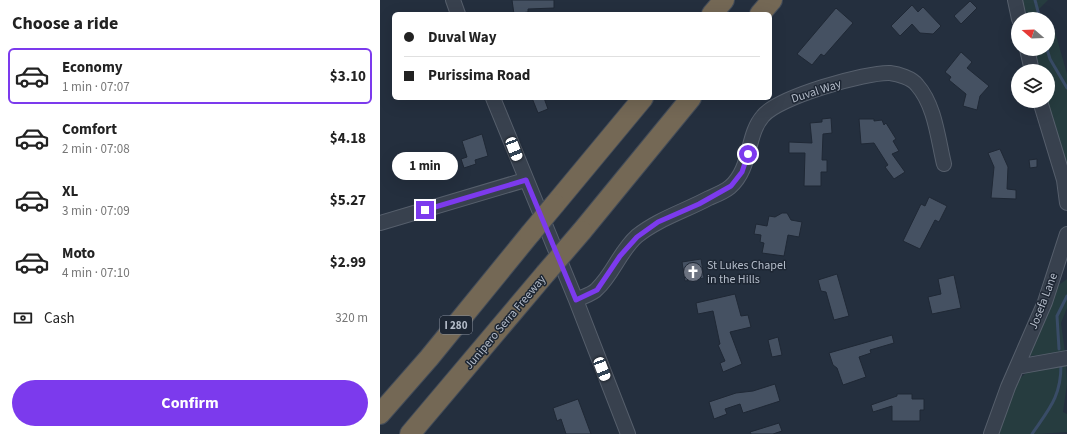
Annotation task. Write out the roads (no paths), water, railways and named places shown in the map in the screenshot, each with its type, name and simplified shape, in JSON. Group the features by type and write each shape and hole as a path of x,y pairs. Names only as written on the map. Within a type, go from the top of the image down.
{"highway":[{"path":"714,12 724,0"},
{"path":"762,12 772,0"},
{"name":"I 280","path":"380,414 641,100"},
{"name":"Junipero Serra Freeway","path":"410,434 546,274 689,100"}],"street":[{"path":"453,0 457,12"},
{"path":"1015,0 1018,12"},
{"name":"Duval Way","path":"576,300 597,290 620,256 637,237 658,222 699,204 731,186 742,172 762,116 771,108 790,99 873,74 891,73 906,77 917,84 928,102 944,164"},
{"path":"494,100 576,300 628,434"},
{"path":"1042,108 1064,180 1067,203"},
{"path":"380,224 526,180"},
{"name":"Josefa Lane","path":"991,434 1017,366 1045,302 1067,234"},
{"path":"1017,366 1067,358"}],"waterway":[{"path":"1035,0 1038,12"},
{"path":"1049,56 1067,88"},
{"path":"1059,349 1057,316 1067,296"},
{"path":"1032,434 1053,402 1059,386 1061,365"}],"place":[{"name":"St Lukes Chapel in the Hills","path":"693,272"}]}
